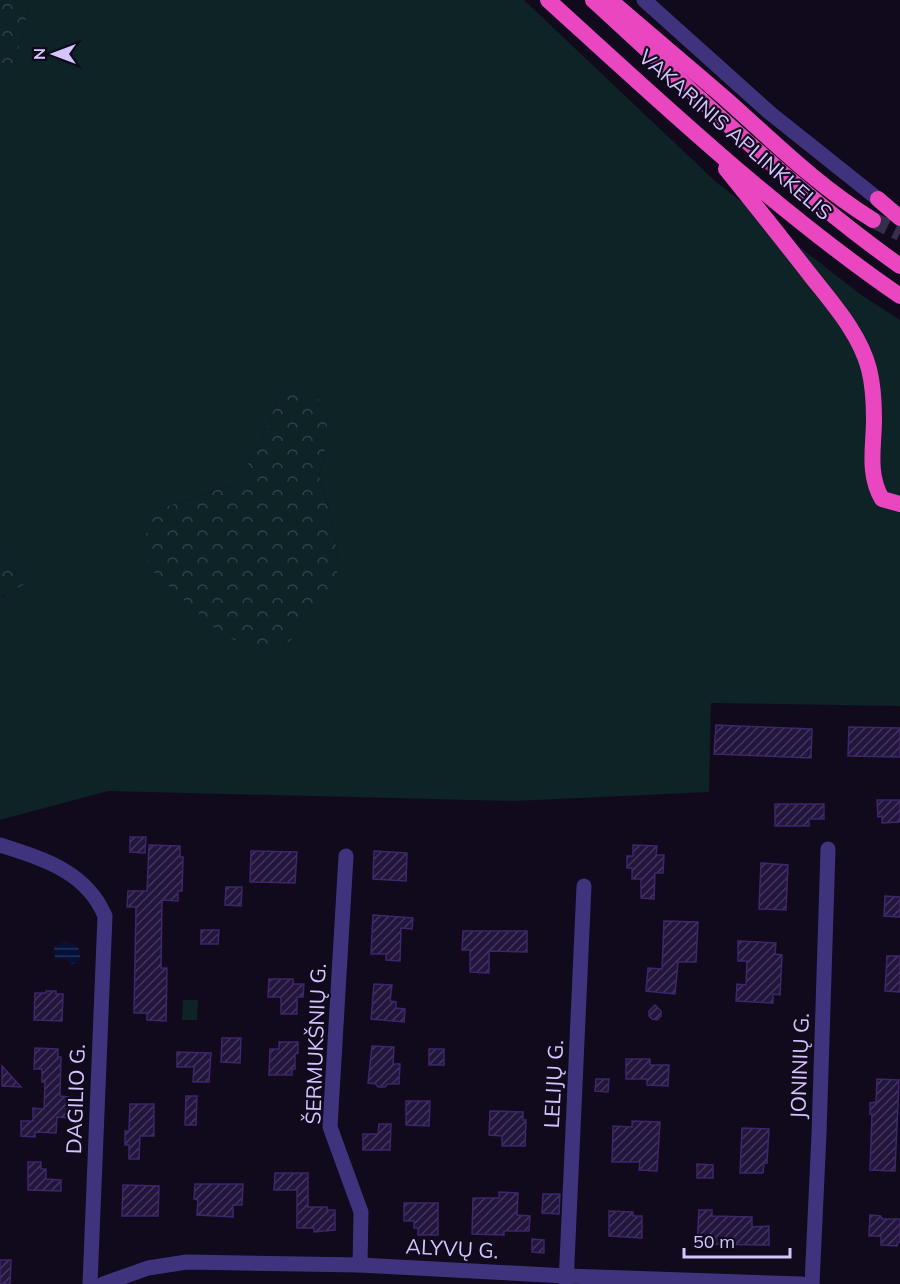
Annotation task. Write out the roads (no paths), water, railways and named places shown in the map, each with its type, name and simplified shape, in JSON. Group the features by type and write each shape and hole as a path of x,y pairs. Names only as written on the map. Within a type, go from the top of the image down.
{"highway":[{"name":"VAKARINIS APLINKKELIS","path":"548,0 706,144 823,240 900,296"},
{"name":"VAKARINIS APLINKKELIS","path":"593,0 788,178 844,225 900,266"},
{"path":"610,0 811,177 846,204 873,220"},
{"path":"706,144 827,296 849,326 861,348 873,390 872,471 875,486 882,499 900,504"},
{"path":"878,199 900,218"}],"street":[{"path":"644,0 770,113 878,199"},
{"name":"DAGILIO G.","path":"0,845 62,867 98,900 105,916 90,1284"},
{"name":"JONINIŲ G.","path":"812,1284 828,849"},
{"name":"ŠERMUKŠNIŲ G.","path":"346,856 330,1127 361,1212 360,1265"},
{"name":"LELIJŲ G.","path":"567,1280 584,886"},
{"name":"ALYVŲ G.","path":"103,1284 148,1268 187,1262 360,1265 567,1280 802,1284"}],"water":[{"path":"64,942 78,948 80,958 78,962 72,964 65,958 59,960 55,958 54,947"}],"tunnel":[{"path":"873,220 900,233"}]}
